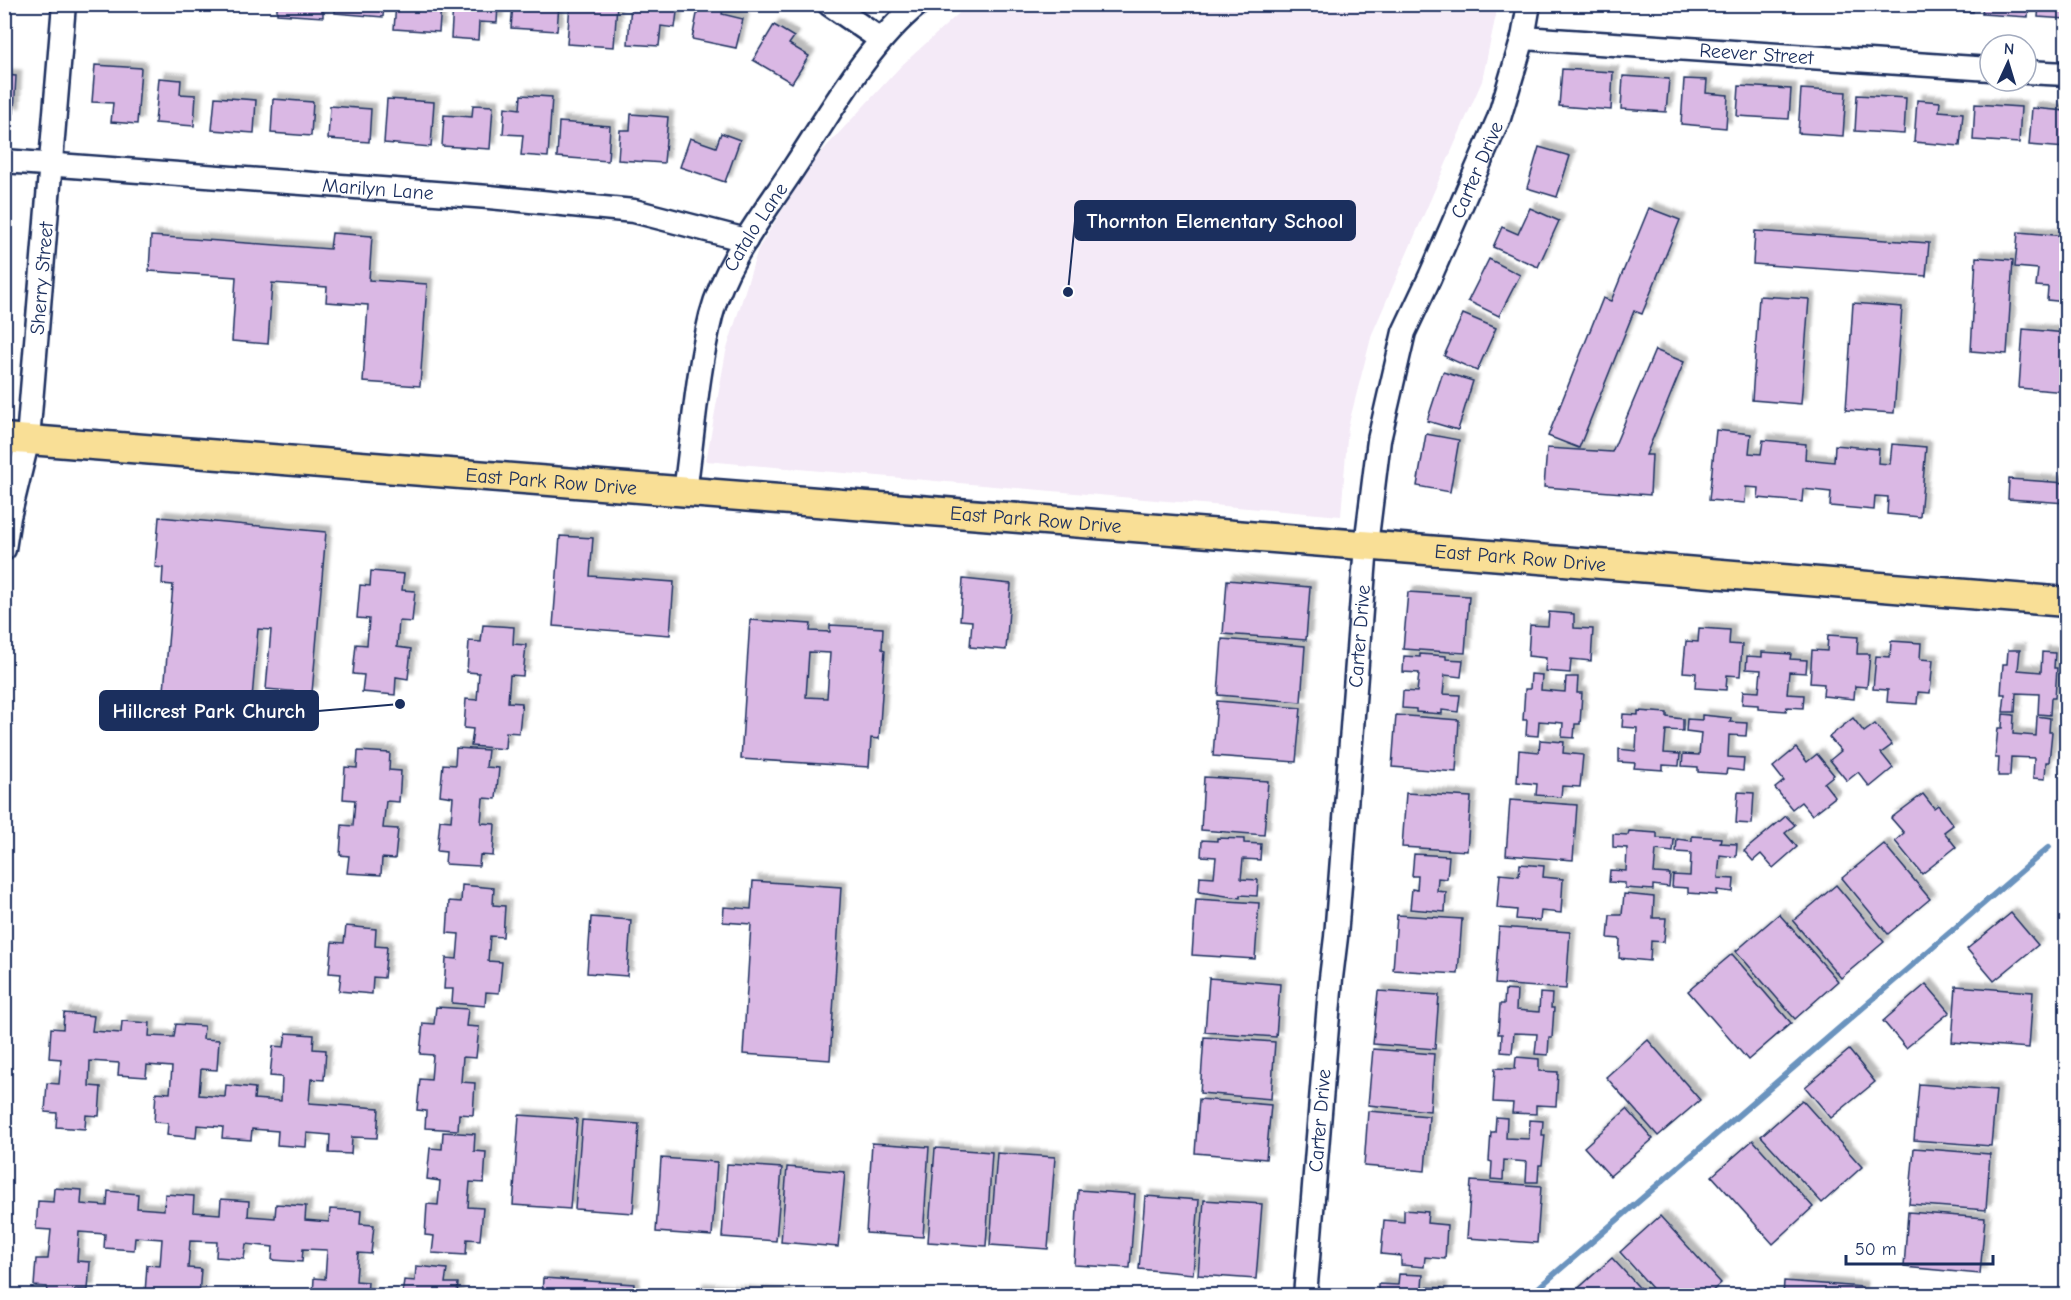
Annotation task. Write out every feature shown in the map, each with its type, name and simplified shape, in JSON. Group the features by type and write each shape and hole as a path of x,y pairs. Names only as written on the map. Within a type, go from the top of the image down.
{"main road":[{"name":"East Park Row Drive","path":"16,439 2067,602"}],"street":[{"name":"Sherry Street","path":"4,549 52,164 64,4"},
{"path":"829,4 880,39"},
{"name":"Catalo Lane","path":"685,492 702,362 711,316 721,287 746,240 880,39 918,4"},
{"name":"Carter Drive","path":"1305,1296 1336,937 1366,545 1379,440 1404,332 1499,118 1523,38 1529,4"},
{"name":"Reever Street","path":"1523,38 1978,68"},
{"path":"2038,73 2067,74"},
{"name":"Marilyn Lane","path":"4,161 489,197 634,211 746,240"}],"shaded area":[{"path":"968,5 1498,5 1482,81 1372,334 1348,427 1341,516 706,461 726,352 758,249 813,161 901,66"}],"building":[{"path":"277,4 323,4 323,17 277,14"},
{"path":"335,4 384,4 383,17 335,13"},
{"path":"396,4 441,4 439,32 394,29"},
{"path":"453,4 498,4 497,23 479,22 478,40 451,38"},
{"path":"513,4 559,4 557,31 511,28"},
{"path":"570,4 617,4 614,47 567,44"},
{"path":"631,4 678,4 675,28 661,26 659,46 628,44"},
{"path":"699,4 724,4 722,14 743,19 736,48 692,39"},
{"path":"1919,4 1974,4 1973,12 1919,9"},
{"path":"1983,4 2029,4 2028,17 1982,14"},
{"path":"2039,4 2066,4 2066,19 2038,17"},
{"path":"774,25 794,37 789,44 809,56 792,83 753,60"},
{"path":"95,65 141,68 137,124 111,122 113,103 92,102"},
{"path":"1562,69 1613,72 1611,110 1559,106"},
{"path":"4,75 16,76 14,113 4,112"},
{"path":"1623,76 1669,79 1666,112 1621,109"},
{"path":"159,78 181,80 180,94 196,95 194,126 155,123"},
{"path":"1684,79 1707,80 1706,93 1728,95 1726,128 1681,124"},
{"path":"1739,86 1791,89 1789,119 1737,116"},
{"path":"1801,89 1846,92 1843,136 1798,133"},
{"path":"521,95 552,97 548,157 521,155 523,135 503,134 505,107 520,109"},
{"path":"1857,95 1906,98 1904,134 1855,131"},
{"path":"215,97 256,100 254,133 212,130"},
{"path":"273,99 313,102 311,136 271,133"},
{"path":"387,99 434,102 431,147 384,143"},
{"path":"1917,100 1940,102 1939,111 1963,113 1960,146 1914,142"},
{"path":"1975,104 2021,107 2019,143 1973,140"},
{"path":"473,105 493,106 490,149 442,146 444,115 472,117"},
{"path":"330,106 371,109 369,142 328,139"},
{"path":"2032,108 2066,111 2066,148 2029,145"},
{"path":"631,114 668,117 664,163 618,160 620,130 630,130"},
{"path":"559,122 610,126 608,161 557,157"},
{"path":"721,133 740,140 725,182 680,167 690,138 716,147"},
{"path":"1539,147 1570,156 1557,197 1527,188"},
{"path":"1530,208 1559,221 1538,267 1493,247 1502,227 1518,234"},
{"path":"1649,208 1680,220 1642,314 1634,311 1579,448 1548,436 1603,298 1611,301"},
{"path":"1755,231 1929,243 1926,276 1753,264"},
{"path":"2018,232 2066,236 2066,302 2047,300 2048,287 2036,286 2038,269 2015,267"},
{"path":"332,233 372,236 369,280 427,284 420,386 363,382 368,305 326,302 327,287 272,283 268,344 232,341 236,277 149,271 151,236 330,249"},
{"path":"1976,257 2013,260 2007,354 1971,351"},
{"path":"1489,259 1520,275 1499,316 1468,301"},
{"path":"1759,296 1809,299 1801,404 1752,400"},
{"path":"1853,303 1902,307 1894,413 1846,410"},
{"path":"1463,314 1496,328 1477,371 1444,356"},
{"path":"2023,329 2066,333 2066,392 2019,388"},
{"path":"1655,350 1684,362 1646,455 1652,455 1650,495 1544,487 1547,448 1612,452"},
{"path":"1443,372 1473,381 1458,430 1427,421"},
{"path":"1716,430 1751,434 1749,453 1761,454 1763,440 1806,444 1805,459 1834,462 1835,445 1879,449 1878,463 1890,464 1892,444 1926,447 1920,517 1887,514 1888,497 1875,496 1874,510 1830,506 1831,492 1803,489 1802,502 1758,498 1759,488 1746,487 1745,503 1709,500"},
{"path":"1426,434 1459,440 1450,492 1417,486"},
{"path":"2009,479 2066,483 2066,503 2008,499"},
{"path":"159,517 326,532 312,693 266,689 271,630 258,629 250,722 162,714 173,585 162,584 163,568 155,567"},
{"path":"560,536 593,538 590,576 674,582 670,635 553,626"},
{"path":"371,571 404,574 402,590 415,591 412,622 399,621 397,647 411,649 408,679 396,677 395,695 362,692 364,675 353,674 356,644 367,645 369,619 357,618 360,585 370,586"},
{"path":"963,579 1011,584 1006,650 970,647 972,621 960,620"},
{"path":"1227,580 1310,587 1306,640 1223,634"},
{"path":"1408,592 1469,596 1465,653 1403,649"},
{"path":"1549,612 1574,614 1574,628 1593,629 1591,661 1571,659 1570,673 1545,671 1546,658 1528,656 1530,625 1548,626"},
{"path":"750,620 811,624 810,631 830,632 830,625 883,628 882,649 885,650 879,739 871,738 869,767 741,759","holes":["809,652 830,653 827,698 806,697"]},
{"path":"483,625 514,627 513,644 526,645 523,676 510,675 508,702 522,703 519,733 506,732 505,749 471,746 473,729 464,728 466,699 477,700 479,673 467,672 469,641 481,642"},
{"path":"1699,628 1730,630 1729,644 1742,645 1740,676 1727,675 1726,690 1695,688 1696,673 1683,672 1686,641 1698,642"},
{"path":"1828,635 1858,637 1857,654 1870,654 1867,687 1855,686 1854,699 1823,696 1824,684 1810,683 1812,650 1827,651"},
{"path":"1222,639 1305,646 1301,702 1218,695"},
{"path":"1891,641 1921,643 1920,659 1933,660 1930,693 1918,692 1917,704 1887,702 1888,690 1873,689 1876,656 1890,657"},
{"path":"2008,650 2020,650 2018,670 2041,672 2042,652 2055,653 2054,668 2057,668 2055,698 2051,698 2050,715 2038,714 2039,694 2016,693 2015,712 2003,712 2005,694 2001,694 2003,664 2007,664"},
{"path":"1762,652 1791,654 1790,659 1807,660 1806,673 1789,672 1787,694 1804,695 1803,708 1787,707 1786,711 1758,709 1758,705 1742,704 1743,691 1759,692 1761,670 1746,669 1747,656 1762,657"},
{"path":"1420,654 1463,660 1461,677 1445,675 1443,694 1460,695 1458,712 1442,710 1442,714 1416,712 1416,709 1402,708 1403,691 1417,692 1419,673 1403,672 1404,656 1420,657"},
{"path":"1531,674 1542,675 1541,690 1565,692 1566,677 1578,677 1577,693 1582,693 1580,724 1575,724 1574,738 1562,737 1563,723 1539,721 1538,736 1526,735 1527,720 1523,720 1525,689 1530,689"},
{"path":"1217,701 1301,708 1296,762 1213,756"},
{"path":"1638,711 1667,713 1667,717 1683,719 1683,731 1666,730 1664,753 1680,754 1679,766 1663,765 1663,770 1634,768 1635,763 1619,762 1619,749 1636,751 1637,728 1622,727 1623,714 1638,715"},
{"path":"2003,714 2014,715 2013,734 2036,736 2037,716 2050,718 2049,732 2052,732 2045,779 2033,778 2034,758 2011,757 2010,776 1998,776 1999,758 1995,758 1998,728 2002,728"},
{"path":"1396,715 1459,720 1456,772 1392,767"},
{"path":"1702,715 1731,718 1730,722 1747,723 1746,736 1729,735 1728,757 1744,758 1743,771 1727,769 1726,774 1698,772 1698,767 1682,766 1683,754 1699,755 1701,733 1686,731 1687,719 1702,720"},
{"path":"1853,718 1864,732 1875,724 1892,745 1881,753 1893,768 1870,787 1858,772 1847,781 1830,760 1841,751 1829,737"},
{"path":"1540,740 1564,742 1563,753 1583,755 1580,787 1562,786 1561,797 1536,795 1537,784 1517,782 1519,750 1539,752"},
{"path":"456,748 488,750 486,767 499,768 496,799 483,798 481,823 495,824 493,856 480,855 479,866 445,864 446,852 437,851 440,820 451,821 453,797 440,795 443,764 455,765"},
{"path":"1796,748 1807,762 1817,754 1834,775 1824,783 1835,797 1812,815 1801,802 1792,809 1775,788 1784,781 1773,767"},
{"path":"358,751 390,753 389,770 401,771 399,802 386,801 383,828 398,829 395,859 382,858 381,875 347,873 349,856 340,855 342,825 353,826 355,800 343,799 345,767 357,768"},
{"path":"1204,777 1268,781 1264,835 1201,830"},
{"path":"1738,792 1754,793 1752,824 1736,823"},
{"path":"1406,793 1471,797 1467,851 1402,847"},
{"path":"1923,794 1934,808 1938,805 1953,825 1944,832 1956,847 1922,874 1895,841 1904,833 1891,818"},
{"path":"1510,800 1577,805 1573,860 1506,855"},
{"path":"1786,816 1795,825 1785,833 1797,847 1773,868 1761,854 1753,861 1744,851"},
{"path":"1629,831 1657,833 1657,838 1674,839 1673,852 1656,850 1654,873 1670,874 1669,887 1653,885 1653,890 1625,888 1625,883 1609,882 1610,870 1626,871 1627,848 1613,847 1613,834 1628,835"},
{"path":"1692,836 1721,838 1720,843 1737,844 1736,857 1720,855 1718,878 1734,879 1733,892 1717,890 1717,895 1688,893 1688,888 1672,887 1673,875 1690,876 1691,853 1676,852 1677,839 1692,841"},
{"path":"1217,838 1244,839 1244,843 1261,844 1260,860 1243,859 1241,879 1258,880 1257,896 1240,895 1240,898 1199,892 1200,876 1214,877 1216,857 1201,856 1202,840 1217,841"},
{"path":"1884,844 1930,899 1888,934 1842,878"},
{"path":"1414,854 1449,856 1447,879 1438,878 1437,891 1446,892 1445,912 1410,909 1412,889 1417,890 1418,876 1412,876"},
{"path":"1520,864 1544,866 1543,877 1563,879 1561,913 1541,911 1540,921 1516,919 1517,910 1497,908 1500,874 1519,876"},
{"path":"753,881 841,887 830,1060 743,1054 751,924 723,922 724,907 751,909"},
{"path":"462,885 494,888 493,905 505,906 503,937 490,936 488,961 502,962 499,993 486,992 485,1006 452,1003 453,989 444,989 446,958 457,959 459,934 447,933 449,901 461,902"},
{"path":"1836,885 1884,942 1841,978 1793,921"},
{"path":"1624,894 1654,897 1653,918 1666,918 1664,942 1651,941 1650,961 1619,958 1620,939 1608,938 1610,915 1622,915"},
{"path":"1196,899 1259,903 1255,959 1192,955"},
{"path":"2011,913 2038,945 1994,981 1967,949"},
{"path":"1779,914 1838,981 1795,1019 1736,951"},
{"path":"1397,915 1462,919 1458,974 1393,970"},
{"path":"591,917 631,920 627,976 587,973"},
{"path":"346,926 376,929 375,946 387,947 384,978 373,977 372,994 339,991 341,974 329,973 332,942 344,943"},
{"path":"1499,927 1570,932 1566,989 1495,984"},
{"path":"1732,954 1791,1023 1748,1060 1688,991"},
{"path":"1209,978 1280,984 1276,1037 1205,1032"},
{"path":"1926,984 1950,1012 1906,1048 1883,1021"},
{"path":"1956,986 2033,992 2029,1048 1952,1042"},
{"path":"1505,990 1517,991 1516,1010 1539,1012 1540,993 1552,994 1551,1008 1554,1008 1552,1038 1549,1038 1548,1055 1535,1054 1537,1034 1514,1033 1512,1053 1501,1052 1502,1034 1498,1034 1500,1004 1504,1004"},
{"path":"1378,991 1439,995 1435,1049 1373,1044"},
{"path":"436,1007 468,1009 466,1026 479,1027 476,1058 463,1057 461,1082 475,1083 473,1115 459,1114 458,1130 425,1128 426,1111 417,1110 420,1079 431,1080 433,1055 420,1054 423,1023 434,1024"},
{"path":"64,1013 94,1016 92,1031 121,1033 122,1021 150,1023 149,1036 174,1037 176,1024 204,1026 203,1039 219,1040 217,1070 201,1069 199,1095 225,1097 226,1085 255,1088 254,1099 281,1101 282,1077 270,1076 273,1046 284,1047 286,1033 314,1035 313,1049 326,1050 324,1080 311,1079 309,1103 379,1108 377,1138 352,1137 351,1154 329,1153 330,1135 307,1133 306,1147 277,1145 278,1131 252,1129 251,1140 222,1138 223,1127 197,1125 196,1138 167,1135 168,1123 154,1122 156,1092 170,1093 172,1067 147,1065 146,1077 118,1075 119,1063 90,1061 89,1086 101,1087 99,1116 86,1115 85,1129 56,1127 57,1113 45,1112 47,1083 59,1084 61,1059 49,1058 51,1028 63,1029"},
{"path":"1204,1037 1275,1042 1271,1099 1200,1093"},
{"path":"1648,1040 1700,1100 1658,1136 1606,1077"},
{"path":"1373,1049 1434,1054 1430,1111 1368,1105"},
{"path":"1849,1050 1875,1082 1831,1118 1805,1087"},
{"path":"1516,1057 1539,1059 1539,1071 1558,1072 1556,1106 1536,1105 1536,1114 1512,1113 1513,1103 1493,1102 1495,1068 1515,1069"},
{"path":"1919,1084 1996,1090 1991,1146 1914,1140"},
{"path":"1199,1099 1271,1105 1266,1159 1195,1153"},
{"path":"1802,1100 1862,1167 1822,1203 1761,1136"},
{"path":"1627,1109 1653,1139 1610,1176 1584,1147"},
{"path":"1368,1111 1429,1116 1425,1171 1364,1166"},
{"path":"519,1115 577,1119 570,1209 513,1205"},
{"path":"1496,1117 1507,1118 1506,1138 1529,1139 1530,1120 1543,1121 1542,1135 1545,1135 1538,1182 1526,1182 1527,1162 1504,1160 1503,1180 1491,1179 1492,1162 1489,1161 1491,1132 1495,1132"},
{"path":"582,1120 639,1124 633,1213 575,1209"},
{"path":"443,1132 475,1134 474,1151 486,1152 484,1183 470,1182 468,1207 483,1208 480,1240 467,1239 466,1255 432,1253 434,1236 425,1235 427,1204 438,1205 440,1181 427,1179 430,1148 442,1149"},
{"path":"1753,1140 1813,1207 1773,1244 1712,1176"},
{"path":"872,1143 929,1147 923,1237 866,1233"},
{"path":"935,1148 992,1152 986,1246 928,1242"},
{"path":"1914,1148 1990,1154 1986,1210 1909,1204"},
{"path":"997,1153 1055,1157 1048,1249 990,1245"},
{"path":"661,1158 717,1162 712,1236 656,1232"},
{"path":"727,1164 782,1168 776,1241 722,1237"},
{"path":"787,1167 845,1172 838,1247 781,1242"},
{"path":"1471,1181 1541,1186 1537,1243 1467,1238"},
{"path":"54,1188 82,1190 81,1204 107,1206 108,1191 138,1194 137,1208 164,1210 165,1194 194,1196 193,1212 220,1214 221,1199 249,1201 248,1216 275,1218 276,1204 306,1206 305,1220 329,1222 330,1209 361,1211 360,1224 374,1225 371,1254 358,1253 356,1281 368,1282 367,1296 313,1296 314,1278 325,1279 327,1250 303,1249 302,1262 272,1260 273,1247 246,1244 244,1259 216,1257 217,1242 190,1241 188,1268 201,1269 199,1296 158,1296 145,1293 147,1265 160,1266 162,1239 135,1237 134,1250 104,1248 105,1234 79,1232 77,1261 90,1262 88,1290 75,1290 74,1296 46,1296 47,1287 34,1286 36,1259 48,1259 51,1230 36,1229 38,1201 53,1202"},
{"path":"1078,1190 1135,1194 1130,1268 1074,1265"},
{"path":"1145,1196 1199,1200 1193,1274 1139,1269"},
{"path":"1204,1200 1262,1204 1256,1279 1198,1275"},
{"path":"1404,1210 1428,1212 1427,1223 1447,1225 1445,1259 1425,1257 1424,1267 1401,1265 1401,1256 1381,1254 1384,1220 1404,1222"},
{"path":"1908,1212 1985,1218 1980,1274 1904,1267"},
{"path":"1660,1216 1721,1283 1707,1296 1659,1296 1620,1252"},
{"path":"1612,1258 1647,1296 1573,1296 1572,1294"},
{"path":"416,1266 447,1269 445,1283 458,1283 457,1296 402,1296 404,1280 415,1281"},
{"path":"1399,1274 1423,1275 1422,1287 1442,1288 1441,1296 1378,1296 1378,1284 1398,1285"},
{"path":"543,1278 634,1284 633,1296 542,1296"},
{"path":"1784,1281 1862,1287 1861,1296 1783,1296"},
{"path":"698,1289 787,1295 787,1296 697,1296"}],"waterway":[{"path":"1529,1296 2049,847"}],"place":[{"name":"Thornton Elementary School","path":"1068,292"},
{"name":"Hillcrest Park Church","path":"400,704"}]}
